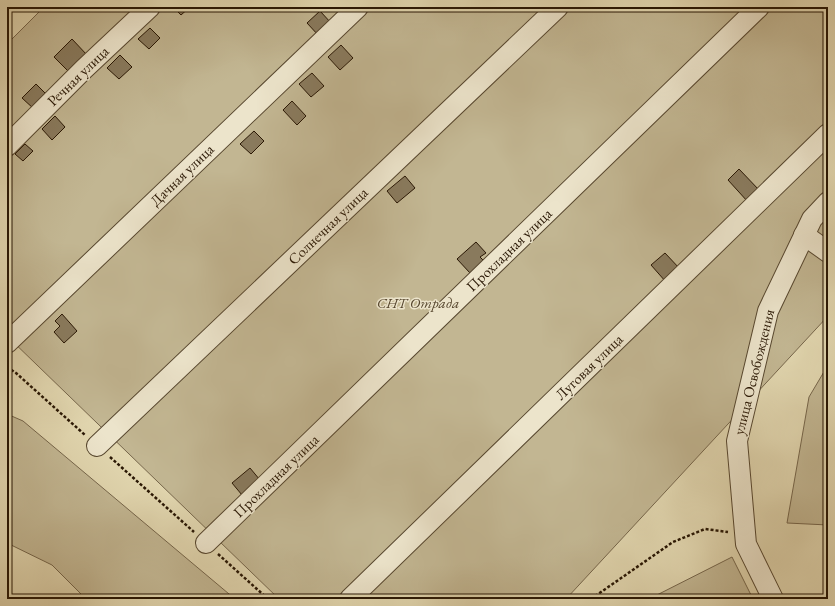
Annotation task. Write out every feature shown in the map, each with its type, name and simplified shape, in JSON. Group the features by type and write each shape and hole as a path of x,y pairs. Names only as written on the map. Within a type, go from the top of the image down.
{"street":[{"name":"Речная улица","path":"7,146 84,69 150,7"},
{"name":"Дачная улица","path":"7,343 358,7"},
{"name":"Солнечная улица","path":"97,446 558,7"},
{"name":"Прохладная улица","path":"206,543 759,7"},
{"name":"Луговая улица","path":"350,599 828,134"},
{"name":"улица Освобождения","path":"773,599 746,544 737,441 768,311 812,219 828,202"},
{"path":"804,235 828,252"}],"path":[{"path":"7,367 16,373 268,599"},
{"path":"591,599 673,542 705,529 730,532 746,544"}],"green space":[{"name":"СНТ Отрада","path":"44,7 828,7 828,316 566,599 279,599 7,336 7,44"},
{"path":"828,365 828,525 787,523 809,397"},
{"path":"7,414 23,421 235,599 86,599 52,565 7,543"},
{"path":"732,557 753,599 649,599"}],"building":[{"path":"173,7 190,7 181,15"},
{"path":"320,11 332,24 319,36 307,23"},
{"path":"150,28 160,38 149,49 138,39"},
{"path":"72,39 87,55 69,72 54,57"},
{"path":"341,45 353,58 340,70 328,57"},
{"path":"120,55 132,67 119,79 107,68"},
{"path":"312,73 324,86 311,97 299,84"},
{"path":"36,84 47,95 34,109 22,98"},
{"path":"292,101 306,116 297,125 283,110"},
{"path":"55,116 65,127 52,140 42,129"},
{"path":"254,131 264,141 251,154 240,144"},
{"path":"25,144 33,151 23,161 15,154"},
{"path":"739,169 760,191 748,202 728,180"},
{"path":"405,176 415,188 397,203 387,191"},
{"path":"476,242 486,253 480,257 484,261 470,273 457,259"},
{"path":"665,253 680,269 666,282 651,265"},
{"path":"62,314 77,331 64,343 54,332 60,326 55,321"},
{"path":"250,468 260,480 242,495 232,483"}]}
